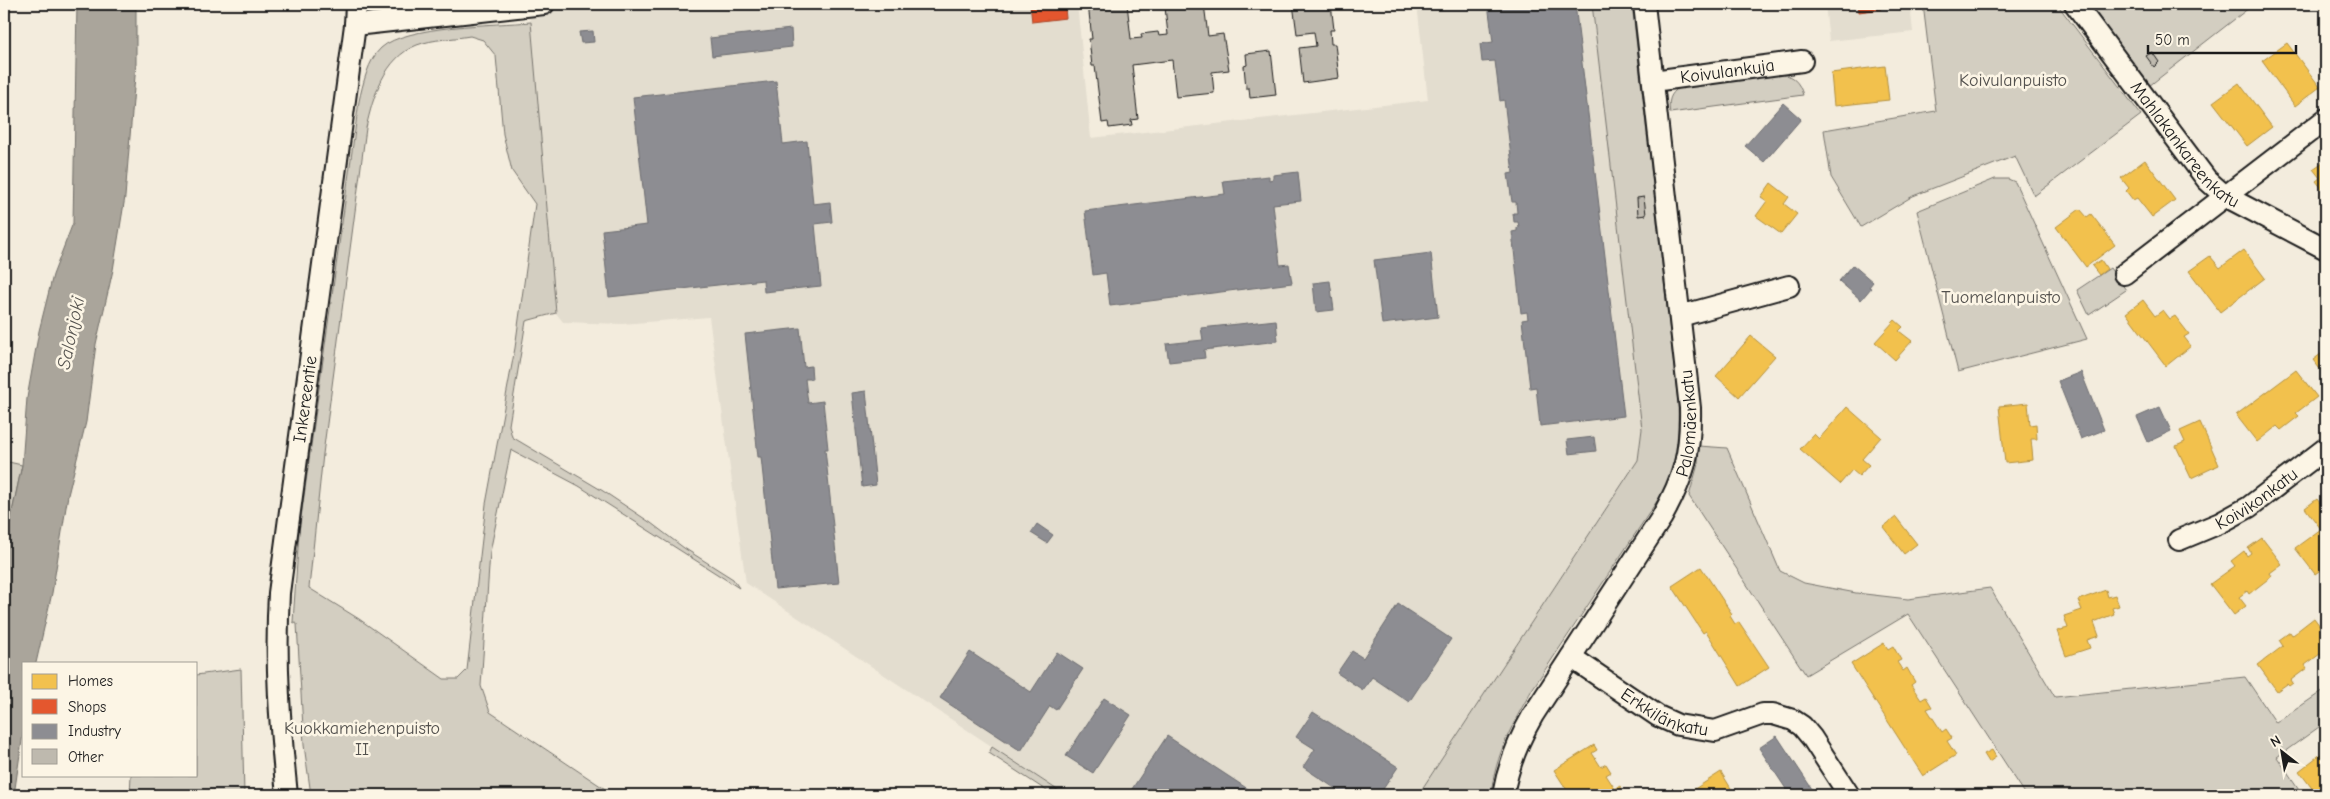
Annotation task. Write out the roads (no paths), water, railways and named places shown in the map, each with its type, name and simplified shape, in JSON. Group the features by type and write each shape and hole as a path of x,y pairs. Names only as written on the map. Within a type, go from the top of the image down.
{"street":[{"name":"Inkereentie","path":"287,795 278,715 276,656 279,593 355,25 356,4"},
{"path":"355,25 544,4"},
{"name":"Palomäenkatu","path":"1503,795 1507,772 1517,743 1662,517 1684,470 1690,440 1690,408 1644,4"},
{"name":"Mahlakankareenkatu","path":"2075,4 2207,180 2225,196 2326,249"},
{"name":"Koivulankuja","path":"1653,82 1802,61"},
{"path":"2124,274 2326,118"},
{"path":"1680,316 1789,286"},
{"name":"Koivikonkatu","path":"2179,540 2220,523 2249,506 2326,448"},
{"name":"Erkkilänkatu","path":"1571,657 1658,716 1678,725 1714,731 1763,714 1773,714 1793,720 1802,726 1812,738 1849,795"}],"water":[{"name":"Salonjoki","path":"77,4 136,4 136,64 125,197 113,270 96,344 86,422 68,495 52,593 36,662 22,662 22,741 14,795 4,795 4,550 22,465 27,398 39,331 53,275 73,223"}],"park label":[{"name":"Koivulanpuisto","path":"2013,80"},
{"name":"Tuomelanpuisto","path":"2001,297"},
{"name":"Kuokkamiehenpuisto II","path":"362,738"}]}
